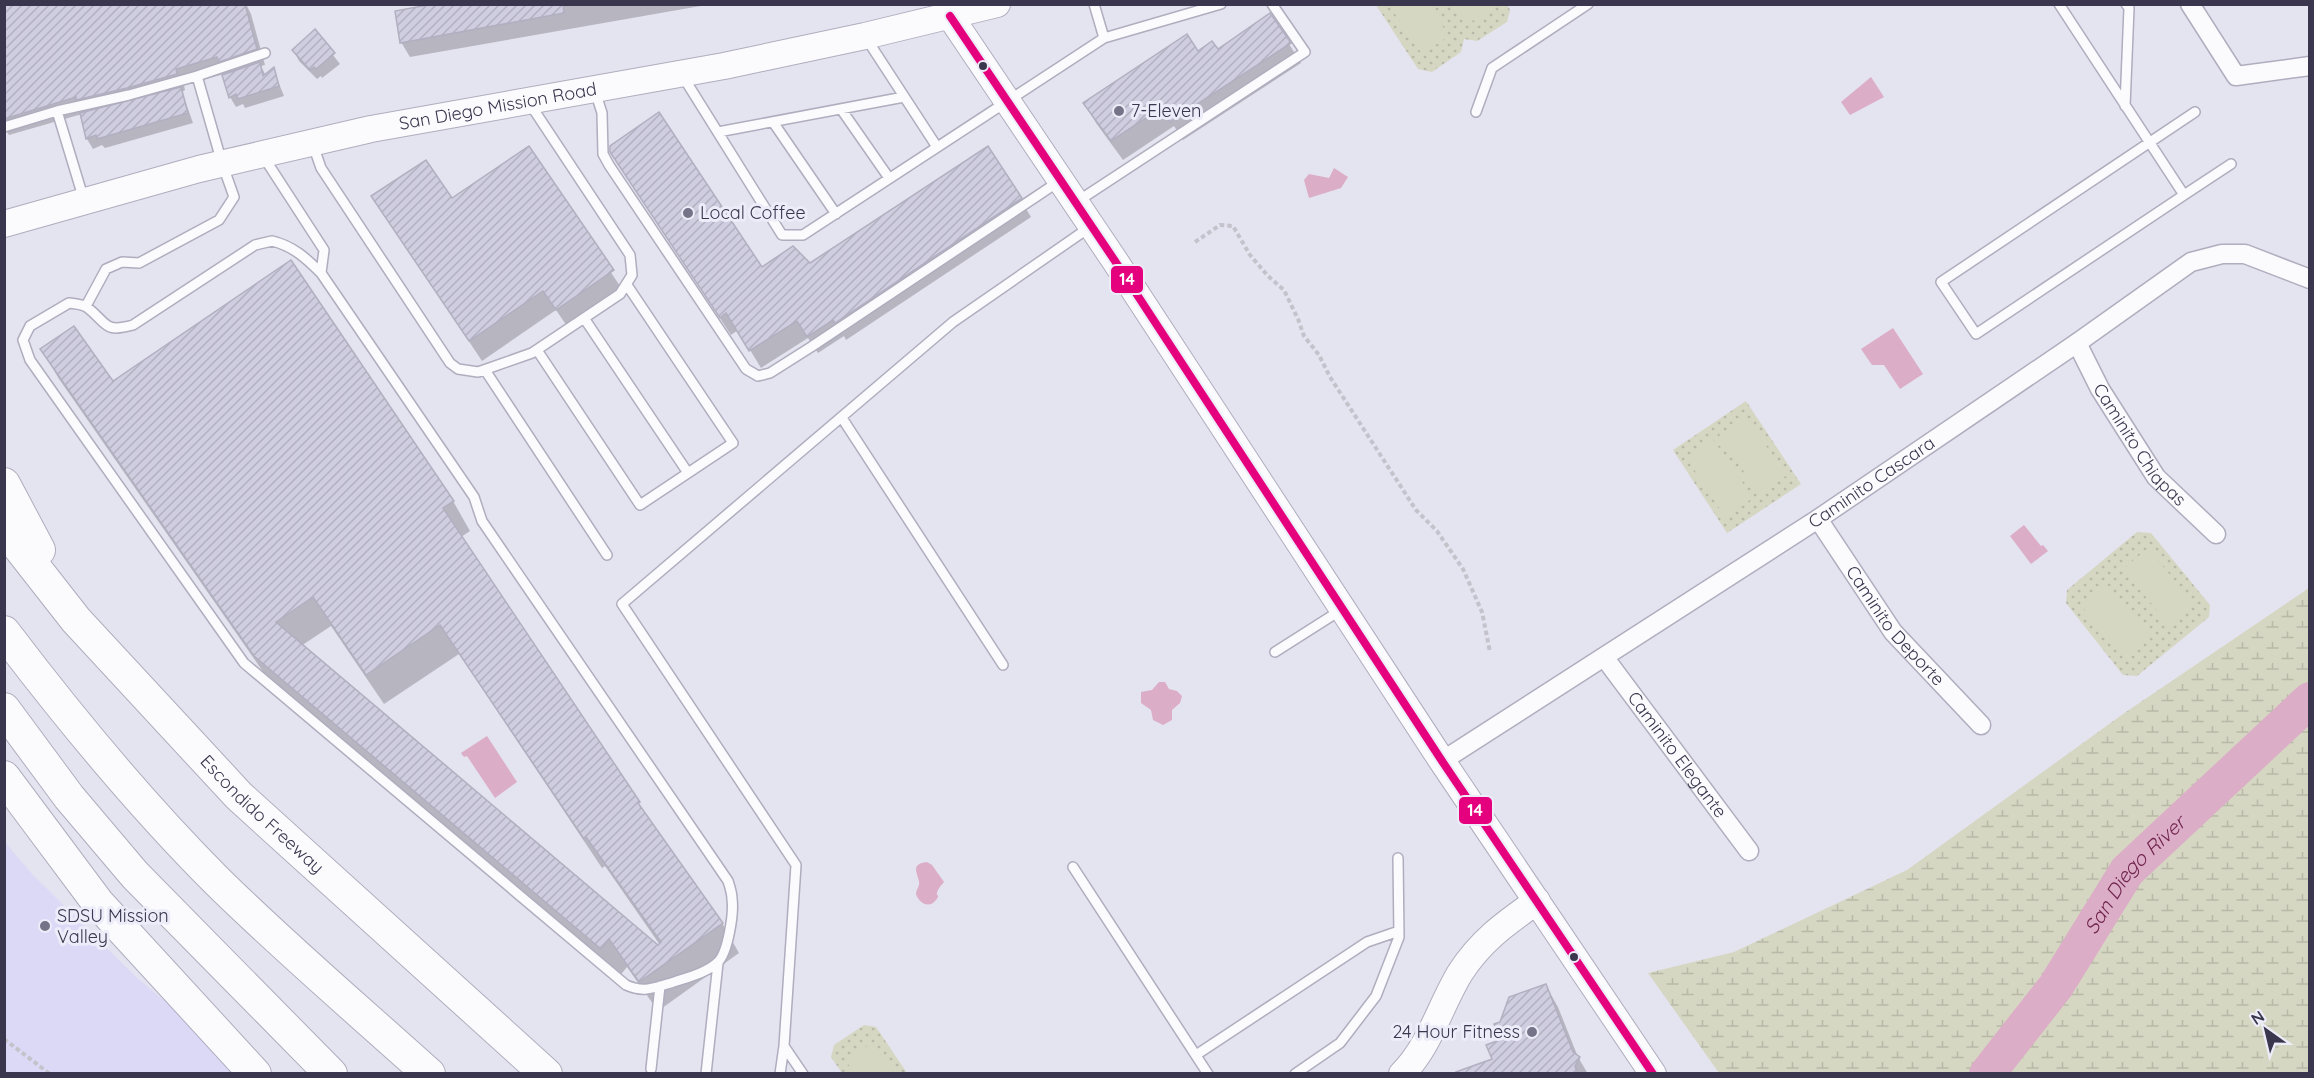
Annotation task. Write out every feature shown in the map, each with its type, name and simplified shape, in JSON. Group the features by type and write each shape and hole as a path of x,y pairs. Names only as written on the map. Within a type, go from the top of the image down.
{"highway":[{"path":"4,484 76,620"},
{"name":"Escondido Freeway","path":"4,528 76,620 239,796 543,1071"},
{"path":"4,632 123,779 217,881 429,1074"},
{"path":"4,709 69,797 135,874 331,1074"},
{"path":"4,777 99,903 255,1074"}],"main road":[{"name":"San Diego Mission Road","path":"4,224 84,200 222,164 371,129 681,73 865,36 944,8 996,4"},
{"path":"944,8 1092,226 1442,761 1653,1074"},
{"path":"1402,1074 1435,1025 1460,974 1482,943 1537,901"}],"street":[{"path":"2190,4 2236,76 2310,66"},
{"name":"Caminito Cascara","path":"1442,761 1818,519 2077,343 2191,262 2222,254 2245,254 2310,279"},
{"name":"Caminito Chiapas","path":"2077,343 2100,389 2156,477 2216,534"},
{"name":"Caminito Deporte","path":"1818,519 1893,632 1981,725"},
{"name":"Caminito Elegante","path":"1604,657 1749,851"}],"lane":[{"path":"1094,4 1104,39"},
{"path":"681,73 782,234 803,236 1104,39 1221,4"},
{"path":"1076,202 1305,52 1272,4"},
{"path":"1476,112 1492,68 1588,4"},
{"path":"2059,4 2184,195"},
{"path":"2125,106 2129,8 2126,4"},
{"path":"865,36 937,147"},
{"path":"4,127 57,111 129,96 266,53"},
{"path":"86,306 106,269 122,262 139,263 219,220 234,197 222,164 197,76"},
{"path":"594,89 602,113 603,154 609,165 746,369 758,376 770,373 811,347 1060,180"},
{"path":"718,132 904,97"},
{"path":"313,142 321,168 450,363 458,369 478,372 537,350 620,294 632,275 630,255 528,101"},
{"path":"841,109 889,178"},
{"path":"57,111 84,200"},
{"path":"2195,112 1941,282 1976,334 2231,164"},
{"path":"773,122 836,214"},
{"path":"262,154 324,250 321,273"},
{"path":"780,1074 784,1046 796,865 622,604 953,322 1092,226"},
{"path":"272,241 294,250 321,273 474,497 482,521 728,881 733,900 728,940 724,954 717,963 694,975 660,986 639,991 626,985 244,663 30,360 24,340 30,326 69,303 86,306 104,325 116,330 133,325 255,245 272,241"},
{"path":"537,350 640,505 733,443 627,285"},
{"path":"584,318 688,473"},
{"path":"485,370 607,555"},
{"path":"842,418 1003,665"},
{"path":"1275,652 1343,609"},
{"path":"1295,1074 1340,1043 1376,996 1399,937 1398,858"},
{"path":"1073,867 1208,1074"},
{"path":"1196,1055 1367,942 1399,931"},
{"path":"706,1074 717,963"},
{"path":"651,1069 660,986"},
{"path":"784,1046 803,1074"}],"path":[{"path":"1195,242 1220,225 1233,226 1250,255 1284,290 1304,336 1319,355 1330,377 1416,510 1437,531 1463,569 1482,612 1490,652"},
{"path":"4,1039 50,1074"}],"shaded area":[{"path":"1871,77 1884,97 1850,115 1841,102"},
{"path":"1334,168 1348,177 1341,188 1309,198 1304,180 1309,174 1329,178"},
{"path":"1893,328 1923,374 1900,389 1884,365 1872,365 1861,349"},
{"path":"2024,525 2048,551 2031,564 2010,536"},
{"path":"1159,682 1165,682 1169,689 1177,691 1182,696 1180,703 1172,710 1172,720 1163,725 1153,720 1151,710 1141,703 1141,692 1152,690"},
{"path":"487,736 517,782 495,798 467,756 464,757 461,753"},
{"name":"SDSU Mission Valley","path":"4,841 33,875 136,977 251,1073 5,1073"},
{"path":"927,862 932,865 944,882 938,889 936,900 930,904 922,902 916,894 919,882 916,868 921,863"}],"green space":[{"path":"1507,4 1510,10 1507,22 1477,41 1464,39 1461,52 1432,72 1418,69 1376,5"},
{"path":"1389,5 1429,5 1449,36 1422,54"},
{"path":"1455,5 1494,5 1468,24"},
{"path":"1746,401 1801,484 1727,533 1673,450"},
{"path":"1747,417 1786,476 1759,494 1719,435"},
{"path":"1713,439 1753,498 1725,517 1686,457"},
{"path":"2137,532 2151,533 2210,605 2209,617 2137,676 2123,675 2066,603 2067,590"},
{"path":"2148,548 2193,603 2168,624 2123,569"},
{"path":"2106,583 2151,638 2125,659 2080,604"},
{"path":"2309,588 2309,1073 1719,1073 1648,973 1734,952 1907,870 2123,714"},
{"path":"864,1025 876,1027 907,1073 842,1073 831,1057 834,1045"},
{"path":"873,1042 894,1073 854,1073 846,1061"}],"building":[{"path":"4,4 245,4 257,49 219,62 217,57 176,69 177,74 76,100 76,97 4,119"},
{"path":"433,4 563,4 564,13 400,43 395,11"},
{"path":"1270,13 1291,43 1170,122 1161,108 1111,141 1083,103 1187,34 1198,51 1212,41 1218,49"},
{"path":"315,29 335,53 316,69 314,67 310,70 292,50"},
{"path":"260,62 263,76 274,67 279,86 238,99 236,94 229,98 222,75"},
{"path":"181,87 188,113 97,139 96,135 86,139 80,113"},
{"path":"659,112 762,267 793,246 810,263 988,146 1022,198 835,323 833,320 807,337 797,321 749,351 726,313 720,318 610,152 610,146"},
{"path":"529,146 614,270 556,310 543,291 469,341 371,196 426,160 452,198"},
{"path":"291,260 454,501 443,508 640,802 638,803 723,923 639,982 609,939 601,949 254,656 40,349 74,326 113,381","holes":["313,597 366,675 440,625 584,839 586,837 661,942 658,945 276,622"]},
{"name":"24 Hour Fitness","path":"1546,984 1573,1052 1580,1057 1575,1066 1578,1074 1457,1074 1456,1072 1492,1059 1486,1045 1500,1040 1494,1024 1500,1022 1509,997"}],"waterway":[{"name":"San Diego River","path":"1987,1074 2056,986 2127,871 2310,700"}],"transit line":[{"name":"14","path":"950,16 1115,261 1442,761 1653,1074"}],"place":[{"name":"7-Eleven","path":"1119,111"},
{"name":"Local Coffee","path":"688,213"},
{"name":"SDSU Mission Valley","path":"45,926"},
{"name":"24 Hour Fitness","path":"1532,1032"}]}
